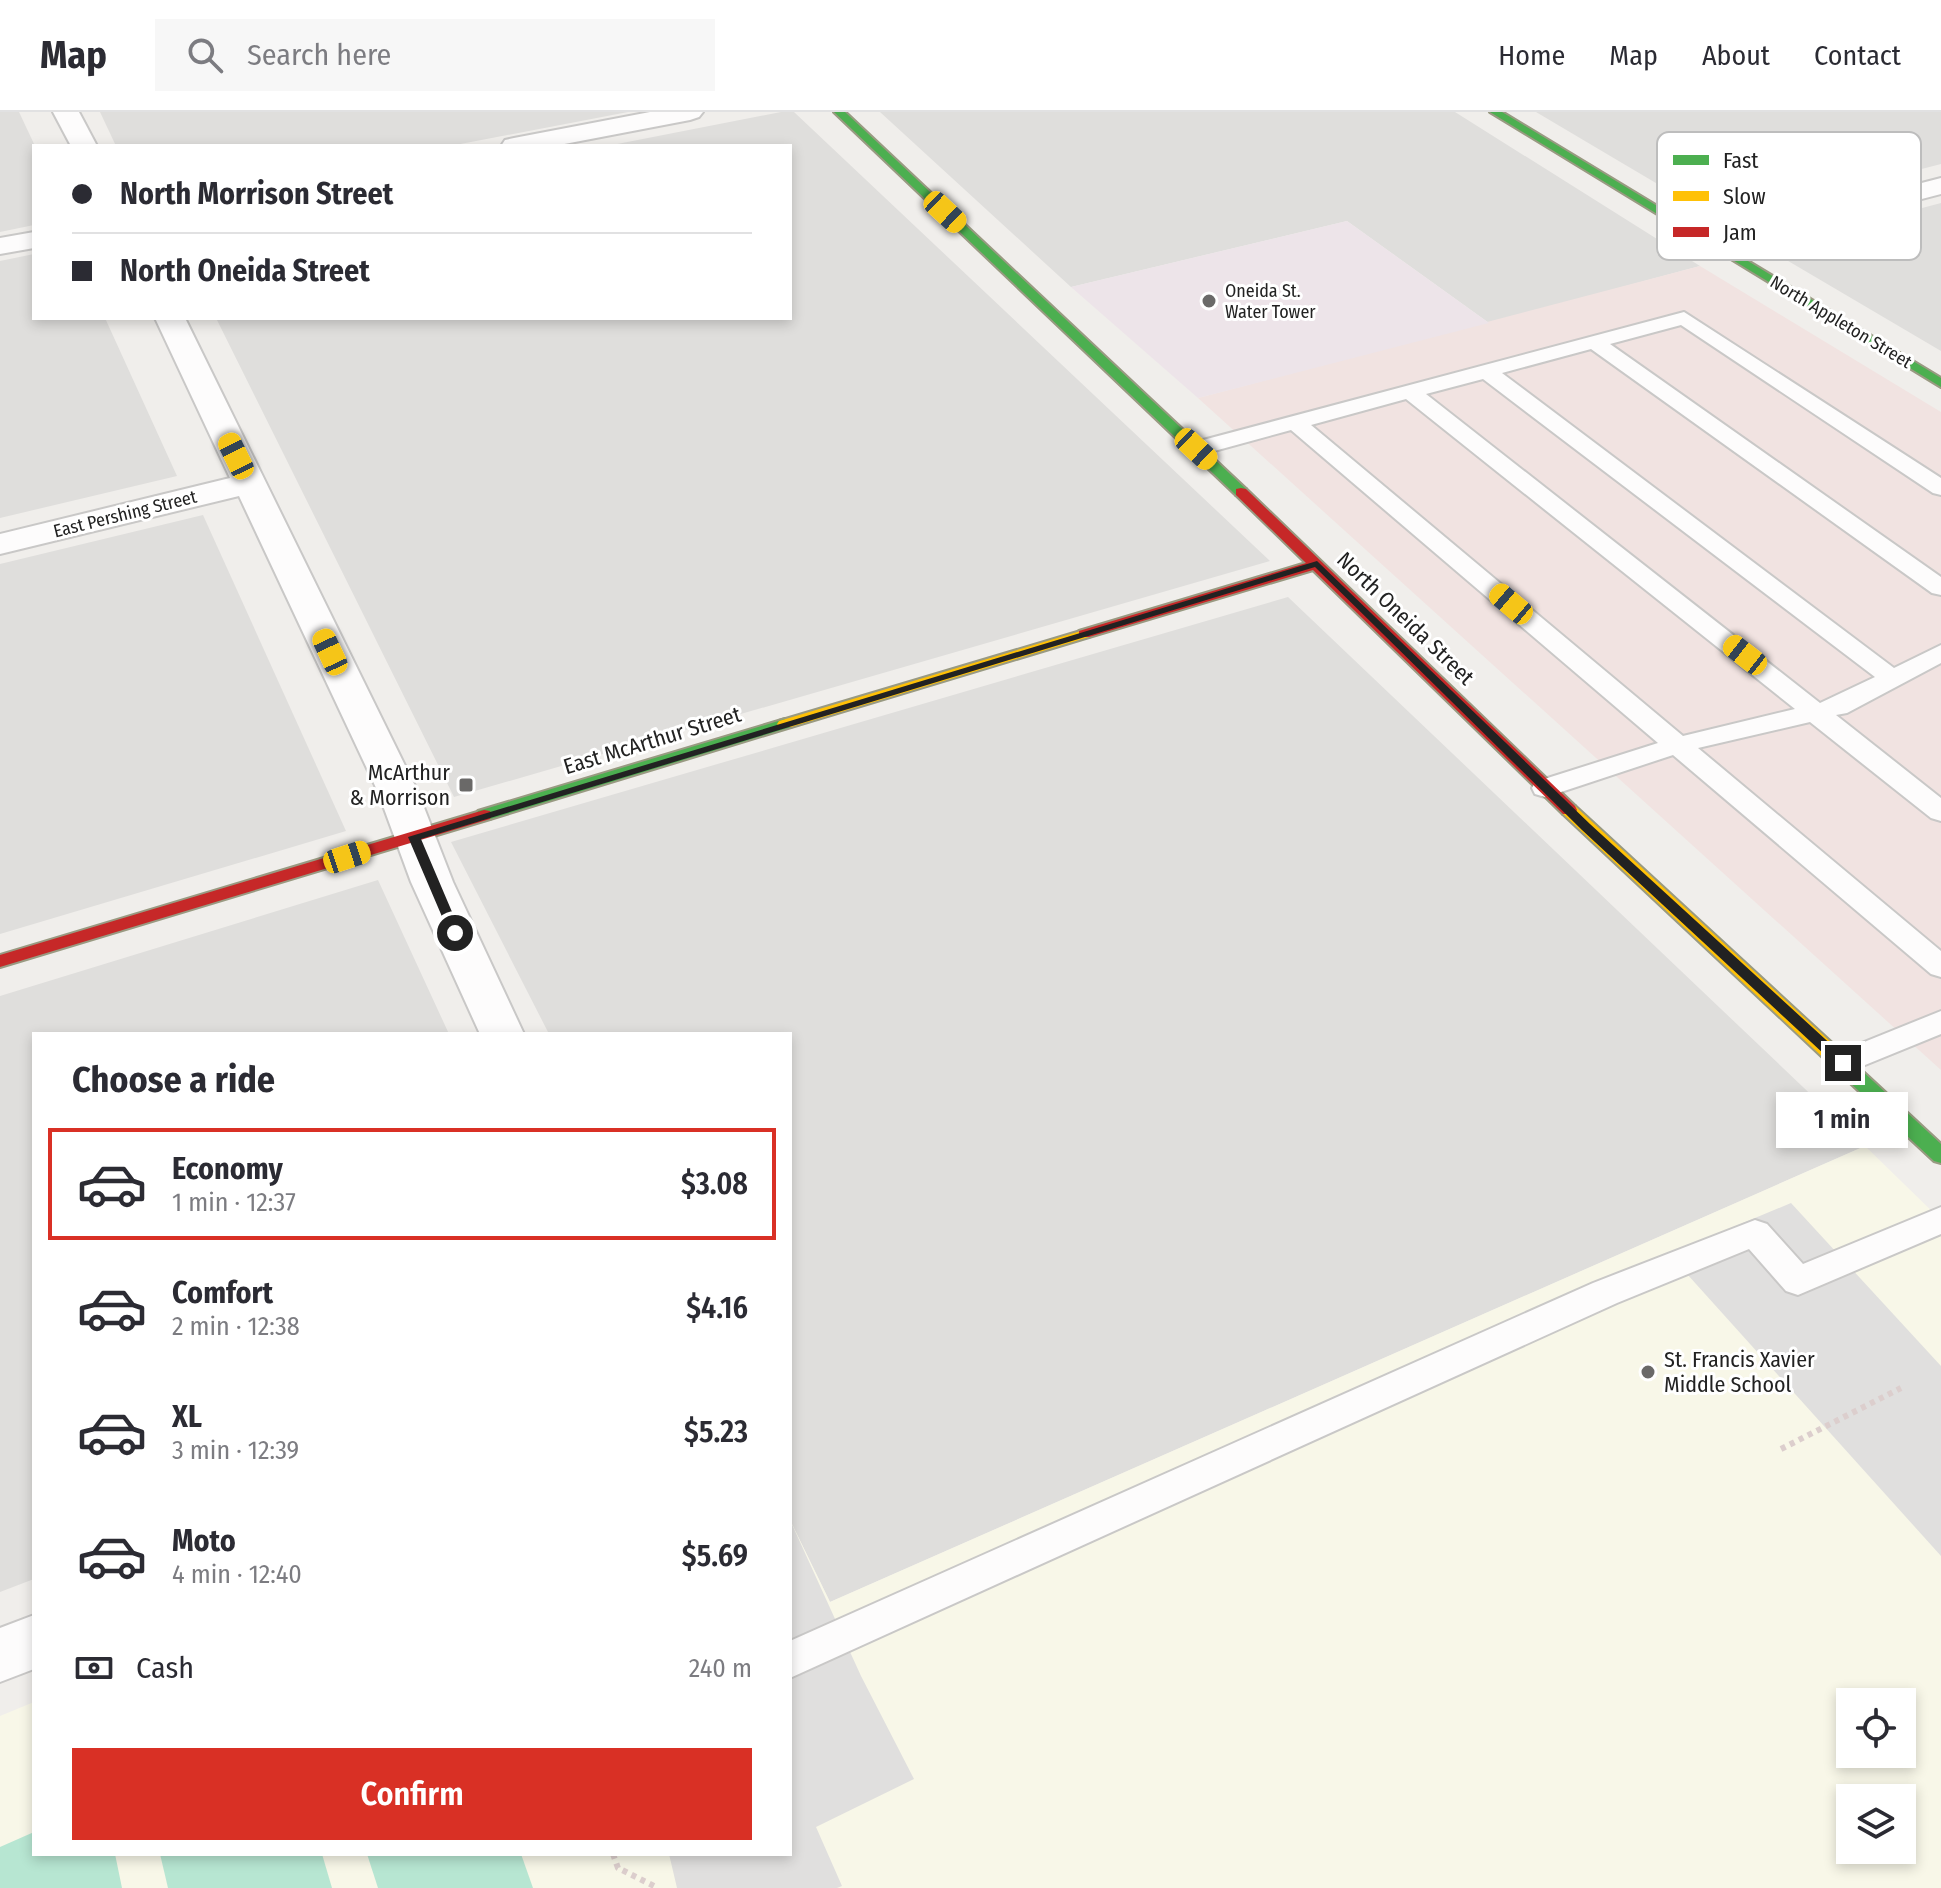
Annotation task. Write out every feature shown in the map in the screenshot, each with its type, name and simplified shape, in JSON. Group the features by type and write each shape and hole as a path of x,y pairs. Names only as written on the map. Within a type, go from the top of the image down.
{"street":[{"path":"66,112 83,144"},
{"path":"524,144 690,112"},
{"name":"North Oneida Street","path":"839,112 1317,564 1545,788 1941,1156"},
{"name":"North Appleton Street","path":"1495,112 1657,210"},
{"path":"1921,191 1941,186"},
{"path":"0,246 32,240"},
{"name":"North Appleton Street","path":"1740,260 1941,383"},
{"path":"171,320 398,792 414,837 501,1032"},
{"name":"East Pershing Street","path":"0,544 250,483"},
{"name":"East McArthur Street","path":"0,961 1317,564"},
{"path":"0,1655 32,1643"}],"lane":[{"path":"1196,449 1684,318 1941,488"},
{"path":"1594,342 1941,588"},
{"path":"1486,371 1893,679"},
{"path":"1409,391 1941,812"},
{"path":"1295,422 1941,967"},
{"path":"1545,788 1678,745 1838,707 1941,653"},
{"path":"1843,1063 1941,1022"},
{"path":"792,1659 1605,1293 1755,1233 1798,1281 1941,1220"}],"path":[{"path":"1781,1449 1901,1388"},
{"path":"614,1856 618,1868 654,1886"}],"shaded area":[{"path":"0,112 19,112 34,144 32,225 0,232"},
{"path":"100,112 628,112 460,144 115,144"},
{"path":"794,112 1270,561 454,797 217,320 792,320 792,144 617,144"},
{"path":"880,112 1455,112 1657,239 1657,260 1690,260 1700,266 1489,323 1347,221 1071,287"},
{"path":"1536,112 1941,112 1941,164 1921,169 1921,132 1657,132 1657,184"},
{"path":"1941,203 1941,351 1787,260 1921,260 1921,208"},
{"path":"1347,221 1489,323 1198,398 1071,287"},
{"path":"32,254 32,320 106,320 177,476 0,518 0,261"},
{"path":"1700,266 1941,412 1941,1070 1198,398"},
{"path":"203,515 346,831 0,934 0,564"},
{"path":"1288,597 1865,1146 830,1602 792,1524 792,1032 548,1032 451,842"},
{"path":"378,880 448,1032 32,1032 32,1580 0,1592 0,996"},
{"name":"St. Francis Xavier Middle School","path":"1865,1146 1941,1220 1941,1888 0,1888 0,1716 32,1703 32,1856 792,1856 792,1524 830,1602"},
{"path":"1791,1203 1941,1366 1941,1556 1669,1254"},
{"path":"792,1524 861,1676 914,1779 816,1827 842,1886 677,1888 669,1856 792,1856"}],"green space":[{"path":"32,1833 32,1856 115,1856 122,1888 0,1888 0,1847"},
{"path":"160,1856 323,1856 332,1888 168,1888"},
{"path":"368,1856 522,1856 533,1888 378,1888"}],"traffic: fast":[{"path":"839,112 1241,492"},
{"path":"1495,112 1657,210"},
{"path":"1739,260 1941,383"},
{"path":"484,815 785,724"},
{"path":"1838,1060 1941,1156"}],"traffic: slow":[{"path":"785,724 1084,634"},
{"path":"1569,810 1838,1060"}],"traffic: jam":[{"path":"1241,492 1569,810"},
{"path":"1084,634 1317,564"},
{"path":"0,961 484,815"}],"place":[{"name":"Oneida St. Water Tower","path":"1209,301"},
{"name":"McArthur & Morrison","path":"466,785"},
{"name":"St. Francis Xavier Middle School","path":"1648,1372"}],"route":[{"path":"455,933 414,837 1317,564 1586,827 1843,1063"}]}
